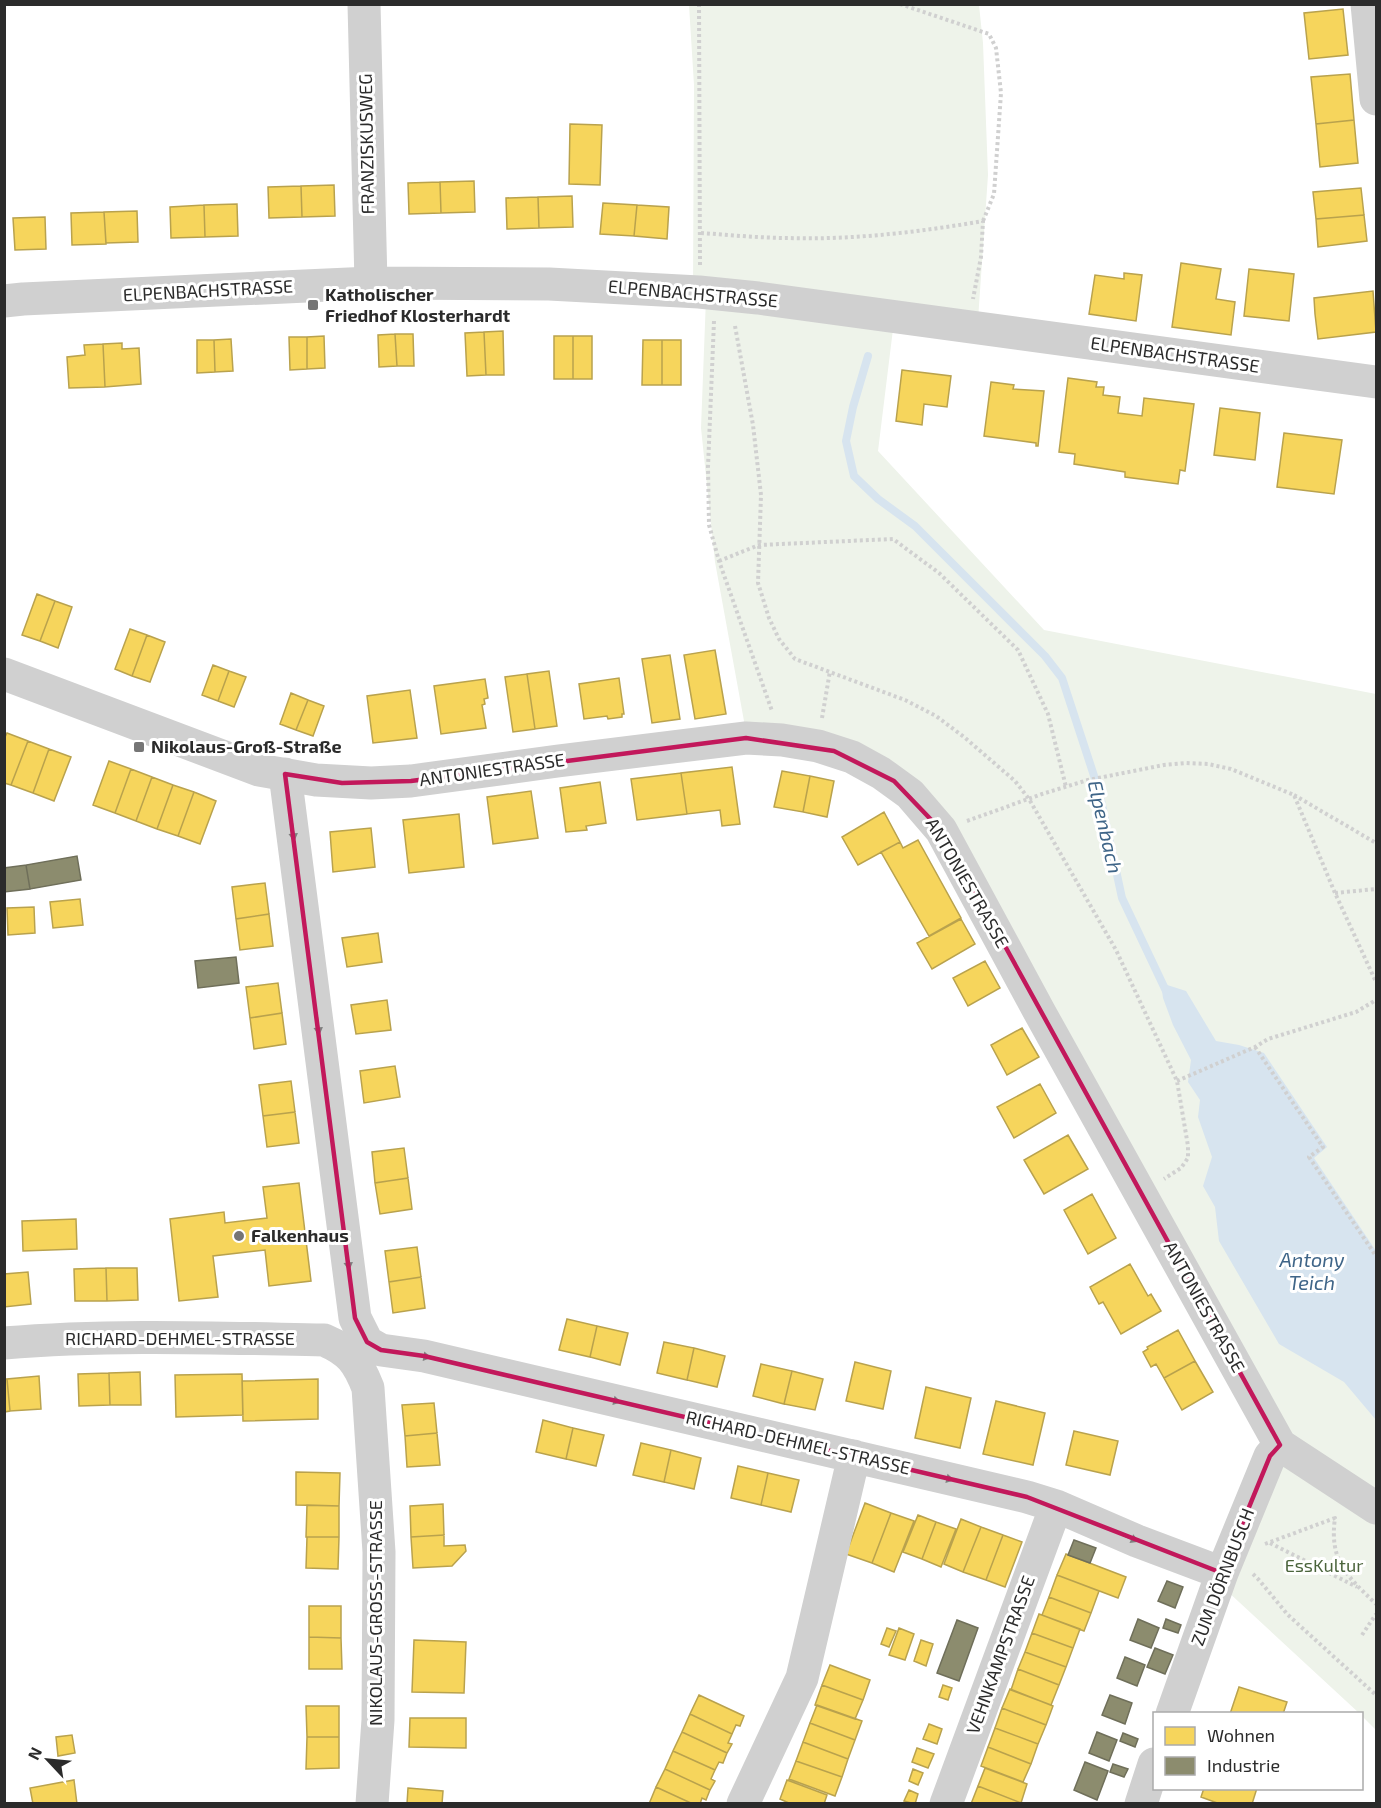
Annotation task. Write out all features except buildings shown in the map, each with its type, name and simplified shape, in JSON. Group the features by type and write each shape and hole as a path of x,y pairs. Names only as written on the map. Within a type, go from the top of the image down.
{"street":[{"name":"FRANZISKUSWEG","path":"364,4 371,283"},
{"path":"1367,4 1377,99"},
{"name":"ELPENBACHSTRASSE","path":"4,301 371,283 549,284 717,294 1377,382"},
{"name":"ANTONIESTRASSE","path":"4,674 259,770 316,780 342,783 401,781 746,738 782,740 818,746 852,757 894,781 910,794 941,830 1280,1444 1377,1508"},
{"name":"NIKOLAUS-GROSS-STRASSE","path":"285,774 361,1370 368,1388 379,1551 379,1699 372,1803"},
{"name":"RICHARD-DEHMEL-STRASSE","path":"4,1343 133,1337 324,1340 338,1346 424,1356 1027,1497 1056,1506 1137,1541 1230,1555"},
{"name":"ZUM DÖRNBUSCH","path":"1173,1712 1230,1555 1270,1456 1280,1444"},
{"path":"743,1803 802,1678 854,1456"},
{"name":"VEHNKAMPSTRASSE","path":"946,1803 1056,1506"},
{"path":"1140,1803 1153,1769"}],"path":[{"path":"699,4 701,234 717,294 735,326 753,425 760,485 758,583 769,618 779,639 795,659 905,700 936,716 1016,782 1029,799 1116,950 1177,1081 1188,1158 1181,1168 1142,1195"},
{"path":"900,4 989,34 996,48 1001,93 994,194 983,221 981,257 967,326"},
{"path":"701,234 828,238 906,232 983,221"},
{"path":"717,294 708,478 709,525 719,561 782,740"},
{"path":"719,561 759,545 893,539 939,573 1018,650 1048,714 1066,787"},
{"path":"818,746 830,671"},
{"path":"941,830 1088,780 1186,763 1208,764 1231,769 1294,795 1377,843"},
{"path":"1294,795 1335,893 1377,982"},
{"path":"1335,893 1377,889"},
{"path":"1177,1081 1255,1047 1268,1039 1356,1012 1377,1000"},
{"path":"1255,1047 1323,1147 1309,1157 1377,1256"},
{"path":"1230,1555 1335,1518 1334,1544 1338,1560 1347,1574 1377,1604"},
{"path":"1269,1543 1361,1589"},
{"path":"1230,1555 1259,1580 1288,1615 1377,1695"},
{"path":"1362,1635 1377,1614"}],"highlighted area":[{"path":"746,738 834,751 894,781 941,830 1280,1445 1270,1456 1222,1573 1027,1497 424,1356 381,1350 367,1342 355,1318 285,774 342,783 411,781"}],"green space":[{"path":"689,5 979,5 983,43 988,175 978,320 693,288 694,85"},
{"name":"EssKultur","path":"706,298 894,321 878,451 1044,630 1376,694 1376,1730 1363,1717 1363,1712 1358,1712 1226,1590 1287,1437 911,788 746,732 715,562 701,428"}],"water":[{"name":"Antony Teich","path":"1161,983 1186,991 1216,1041 1264,1053 1327,1147 1314,1158 1376,1251 1376,1420 1344,1382 1279,1344 1219,1241 1215,1207 1203,1186 1212,1157 1198,1117 1200,1100 1188,1082 1191,1060 1173,1025 1163,998"}],"waterway":[{"name":"Elpenbach","path":"868,356 846,441 854,476 878,499 915,526 1045,656 1062,678 1099,791 1122,898 1166,991"}],"place":[{"name":"Katholischer Friedhof Klosterhardt","path":"313,305"},
{"name":"Nikolaus-Groß-Straße","path":"139,747"},
{"name":"Falkenhaus","path":"239,1236"}]}
